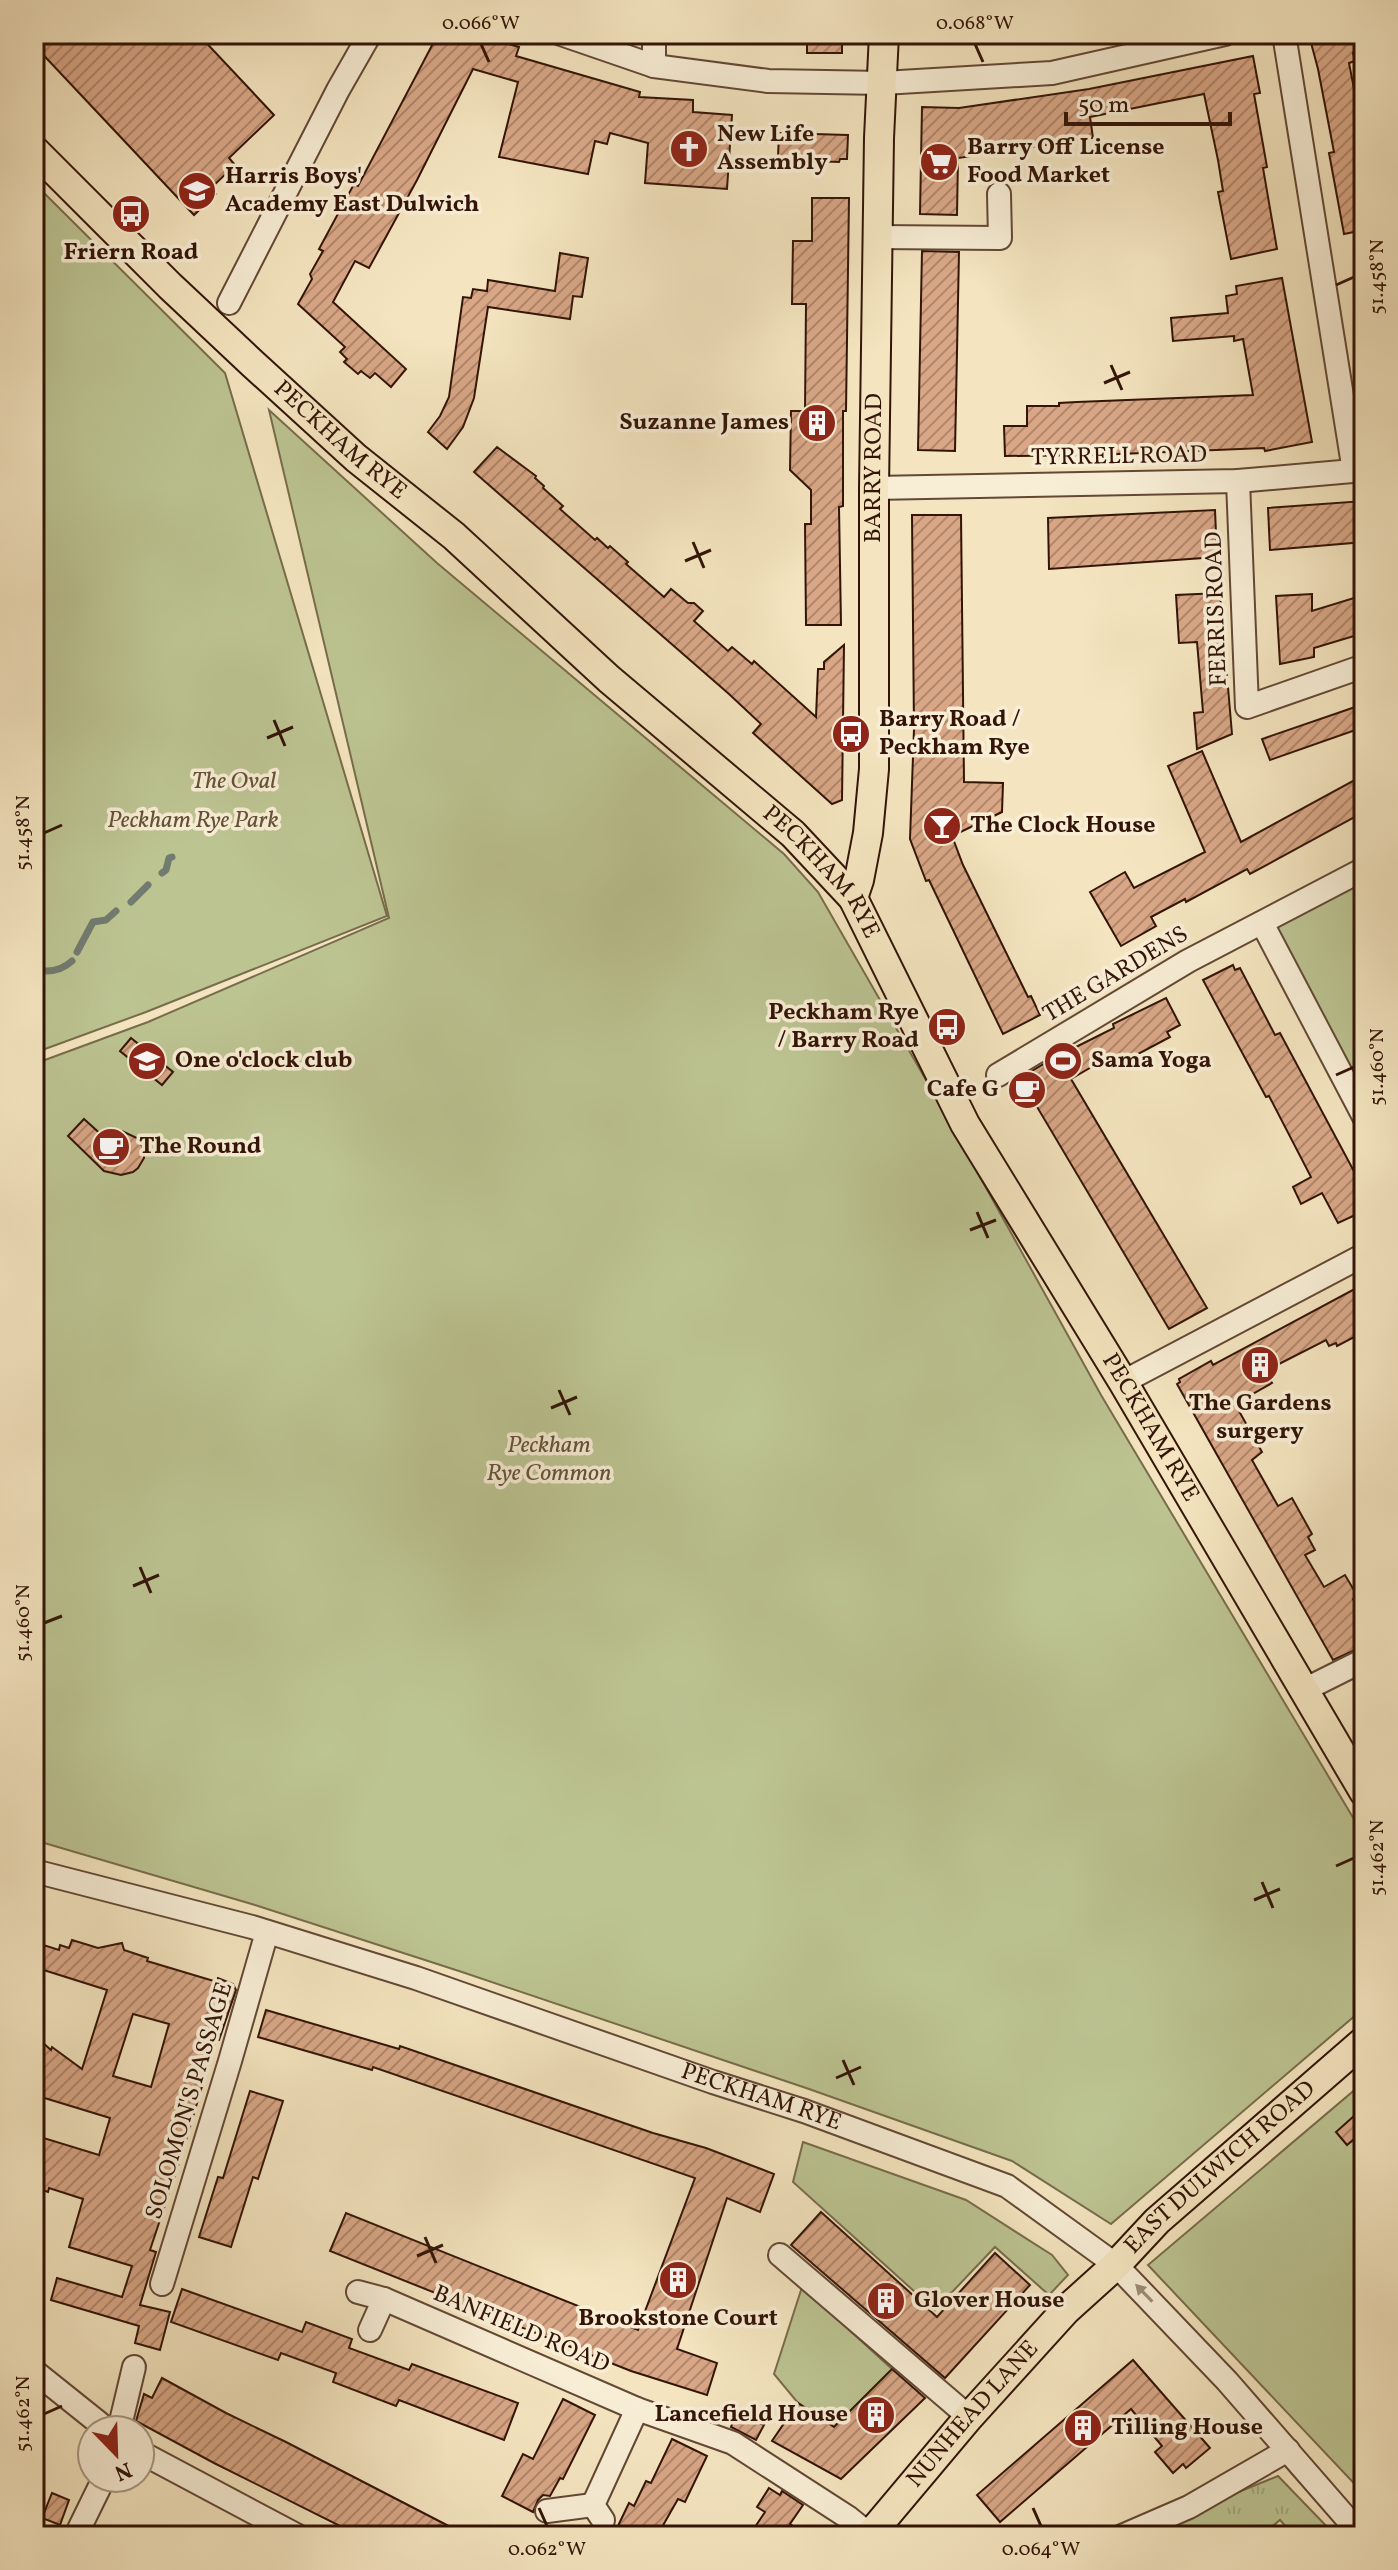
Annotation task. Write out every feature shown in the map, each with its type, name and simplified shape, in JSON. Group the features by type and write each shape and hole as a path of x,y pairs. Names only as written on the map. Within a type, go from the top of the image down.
{"main road":[{"name":"BARRY ROAD","path":"853,898 868,833 874,769 877,237 884,34"},
{"name":"PECKHAM RYE","path":"34,150 253,364 356,458 454,536 609,679 793,834 853,898 965,1124 1123,1382 1364,1792"},
{"name":"EAST DULWICH ROAD","path":"1116,2265 1157,2221 1364,2041"},
{"name":"NUNHEAD LANE","path":"870,2536 969,2417 1066,2310 1116,2265"}],"street":[{"path":"229,303 370,34"},
{"path":"561,34 654,66 768,81 883,83 1052,73 1225,34"},
{"path":"654,34 654,66"},
{"path":"1284,34 1359,470"},
{"path":"877,237 1000,238 999,194"},
{"name":"TYRRELL ROAD","path":"874,488 1238,481 1359,470"},
{"name":"FERRIS ROAD","path":"1238,481 1247,707 1364,666"},
{"name":"THE GARDENS","path":"998,1075 1188,961 1364,869"},
{"path":"1262,923 1364,1117"},
{"path":"1123,1382 1364,1255"},
{"path":"1304,1690 1364,1660"},
{"name":"PECKHAM RYE","path":"34,1871 267,1932 416,1978 804,2111 1000,2183 1075,2233 1116,2265 1201,2354 1362,2536"},
{"name":"SOLOMON'S PASSAGE","path":"162,2284 267,1932"},
{"path":"780,2255 969,2417"},
{"name":"BANFIELD ROAD","path":"358,2292 384,2299 637,2409 733,2443 849,2518 870,2536"},
{"path":"370,2330 384,2299"},
{"path":"114,2414 134,2367"},
{"path":"34,2371 92,2414"},
{"path":"547,2511 598,2513 637,2409"},
{"path":"1122,2536 1189,2507 1288,2450"},
{"path":"156,2461 298,2536"},
{"path":"79,2536 79,2529 96,2494"}],"green space":[{"name":"Peckham Rye Park","path":"34,183 225,373 387,916 34,1053"},
{"name":"Peckham Rye Common","path":"269,410 437,563 784,854 818,892 1101,1395 1364,1836 1364,2008 1111,2224 1012,2161 462,1972 255,1905 34,1840 34,1064 148,1022 389,918"},
{"path":"1364,877 1364,1104 1271,927"},
{"path":"1364,2082 1364,2494 1148,2265"},
{"path":"803,2142 966,2200 1052,2255 1068,2275 1049,2295 995,2247 935,2310 793,2182"},
{"path":"802,2287 892,2369 834,2427 798,2403 774,2374"},
{"path":"1278,2476 1336,2536 1294,2536 1280,2520 1261,2536 1131,2536"}],"building":[{"path":"34,34 198,34 274,115 229,158 235,165 211,188 216,194 194,215 34,45"},
{"path":"438,34 473,34 519,47 516,56 640,92 639,97 693,100 693,112 732,115 727,189 645,183 648,143 610,133 607,144 595,141 588,174 499,157 518,82 473,69 369,268 355,261 333,302 406,369 391,387 375,373 370,378 361,371 358,374 344,362 347,359 340,352 345,347 298,304 323,251 319,249 354,184 358,186"},
{"path":"807,34 842,34 842,53 807,53"},
{"path":"1329,34 1364,34 1364,50 1353,53 1355,61 1349,63 1364,140 1364,230 1344,234 1329,153 1334,152 1310,39"},
{"path":"1253,56 1260,93 1254,94 1267,167 1263,168 1277,249 1231,259 1218,192 1223,191 1218,160 1204,94 1090,117 1093,138 958,158 957,215 920,214 922,107 959,108 1089,89"},
{"path":"779,133 848,135 847,159 840,159 839,162 785,160 785,157 778,157"},
{"path":"812,198 849,198 843,506 839,507 841,625 806,625 805,524 811,524 811,490 790,470 791,411 805,411 806,304 792,304 793,241 812,241"},
{"path":"922,251 959,252 955,451 918,450"},
{"path":"560,253 588,258 582,297 573,296 570,319 488,307 474,398 463,427 447,449 428,432 449,397 463,297 471,298 473,289 487,291 488,280 555,291"},
{"path":"1282,278 1312,442 1265,451 1264,448 1005,456 1004,426 1027,426 1027,406 1253,395 1243,339 1234,341 1234,336 1173,341 1171,318 1228,313 1226,296 1237,294 1236,286"},
{"path":"497,447 536,476 543,488 563,506 560,509 595,540 597,538 608,548 610,546 664,597 671,589 688,603 694,603 703,611 694,621 728,651 732,647 752,664 754,661 816,717 818,669 824,669 824,662 844,645 842,800 832,804 753,733 761,724 729,694 474,472"},
{"path":"1364,501 1364,542 1270,550 1268,508"},
{"path":"1215,510 1217,557 1049,569 1048,518"},
{"path":"912,515 961,515 964,782 1003,783 1002,812 952,836 963,865 1028,997 1031,996 1040,1015 1003,1034 929,880 926,881 910,839 914,729"},
{"path":"1220,593 1232,734 1197,749 1194,713 1203,712 1197,642 1179,643 1176,595"},
{"path":"1312,594 1312,611 1354,598 1356,605 1364,603 1364,633 1314,648 1314,657 1280,664 1276,596"},
{"path":"1364,704 1364,727 1270,760 1262,739"},
{"path":"1202,751 1241,842 1364,775 1364,812 1250,874 1247,869 1151,917 1156,926 1121,946 1090,892 1125,872 1134,888 1205,852 1168,766"},
{"path":"1233,965 1235,970 1240,968 1275,1035 1280,1033 1364,1190 1364,1231 1353,1216 1338,1223 1322,1193 1301,1204 1293,1187 1311,1177 1203,980"},
{"path":"1166,998 1180,1025 1167,1032 1170,1037 1112,1068 1107,1058 1071,1079 1207,1308 1169,1329 1033,1100 1023,1106 1010,1084 1114,1028 1113,1024"},
{"name":"One o'clock club","path":"131,1038 173,1072 162,1085 120,1051"},
{"name":"The Round","path":"84,1119 104,1137 122,1131 139,1139 144,1158 138,1168 121,1175 104,1171 68,1136"},
{"path":"1364,1284 1364,1332 1337,1346 1336,1343 1329,1346 1326,1340 1275,1366 1277,1369 1267,1375 1272,1383 1235,1404 1262,1452 1252,1460 1278,1506 1292,1498 1312,1534 1308,1537 1315,1550 1305,1555 1324,1587 1345,1575 1358,1597 1353,1599 1364,1617 1364,1646 1333,1660 1177,1384 1179,1379 1211,1361 1213,1365"},
{"path":"72,1940 98,1948 122,1943 124,1950 148,1958 147,1961 217,1982 218,1978 233,1984 236,1990 219,2040 216,2039 150,2250 156,2252 140,2305 170,2312 160,2350 135,2343 139,2326 51,2300 57,2278 122,2297 132,2266 69,2247 83,2199 49,2188 48,2192 34,2187 34,2135 99,2155 110,2118 38,2096 39,2092 34,2091 34,2066 42,2042 82,2069 107,1990 34,1967 34,1942 59,1950 60,1945 69,1948","holes":["133,2014 169,2024 151,2087 113,2076"]},
{"path":"266,2010 399,2049 400,2046 653,2133 706,2148 774,2174 760,2212 727,2198 677,2349 717,2363 707,2395 631,2371 330,2251 346,2213 638,2330 695,2178 373,2067 372,2070 258,2037"},
{"path":"250,2091 283,2101 258,2179 253,2177 231,2247 199,2237 218,2177 223,2178"},
{"path":"1364,2107 1364,2131 1347,2145 1336,2132"},
{"name":"Glover House","path":"821,2212 937,2317 995,2253 1030,2285 945,2378 791,2245"},
{"path":"182,2289 302,2332 306,2322 352,2339 349,2348 409,2370 412,2364 518,2403 504,2440 399,2400 396,2406 333,2382 336,2373 281,2353 278,2360 171,2322"},
{"name":"Tilling House","path":"1133,2360 1210,2448 1186,2468 1183,2464 1173,2473 1155,2452 1162,2446 1131,2409 1000,2522 977,2495"},
{"name":"Lancefield House","path":"892,2369 925,2398 841,2479 772,2441 798,2403 834,2427"},
{"path":"162,2378 468,2536 360,2536 156,2432 156,2414 138,2414 144,2394 152,2398"},
{"path":"563,2399 595,2415 563,2479 560,2478 550,2496 543,2495 538,2500 533,2512 502,2496 523,2454 533,2459"},
{"path":"737,2411 764,2425 756,2440 731,2427"},
{"path":"672,2439 707,2456 685,2502 678,2499 657,2536 629,2536 616,2530 629,2503 634,2506 646,2481 651,2483"},
{"path":"769,2488 780,2495 782,2491 803,2505 790,2524 809,2536 749,2536 765,2512 757,2507"},
{"path":"52,2493 69,2500 60,2525 42,2518"}],"waterway":[{"path":"162,873 172,857"},
{"path":"131,902 148,885"},
{"path":"77,952 93,922 106,920 116,911"},
{"path":"34,969 54,970 72,961"}],"place":[{"name":"New Life Assembly","path":"689,149"},
{"name":"Barry Off License Food Market","path":"939,162"},
{"name":"Harris Boys' Academy East Dulwich","path":"197,191"},
{"name":"Friern Road","path":"131,214"},
{"name":"Suzanne James","path":"817,423"},
{"name":"Barry Road / Peckham Rye","path":"851,734"},
{"name":"The Clock House","path":"942,826"},
{"name":"Peckham Rye / Barry Road","path":"947,1027"},
{"name":"One o'clock club","path":"147,1061"},
{"name":"Sama Yoga","path":"1063,1061"},
{"name":"Cafe G","path":"1027,1090"},
{"name":"The Round","path":"111,1147"},
{"name":"The Gardens surgery","path":"1260,1365"},
{"name":"Brookstone Court","path":"678,2280"},
{"name":"Glover House","path":"886,2301"},
{"name":"Lancefield House","path":"876,2415"},
{"name":"Tilling House","path":"1083,2428"}],"park label":[{"name":"The Oval","path":"234,782"}]}
